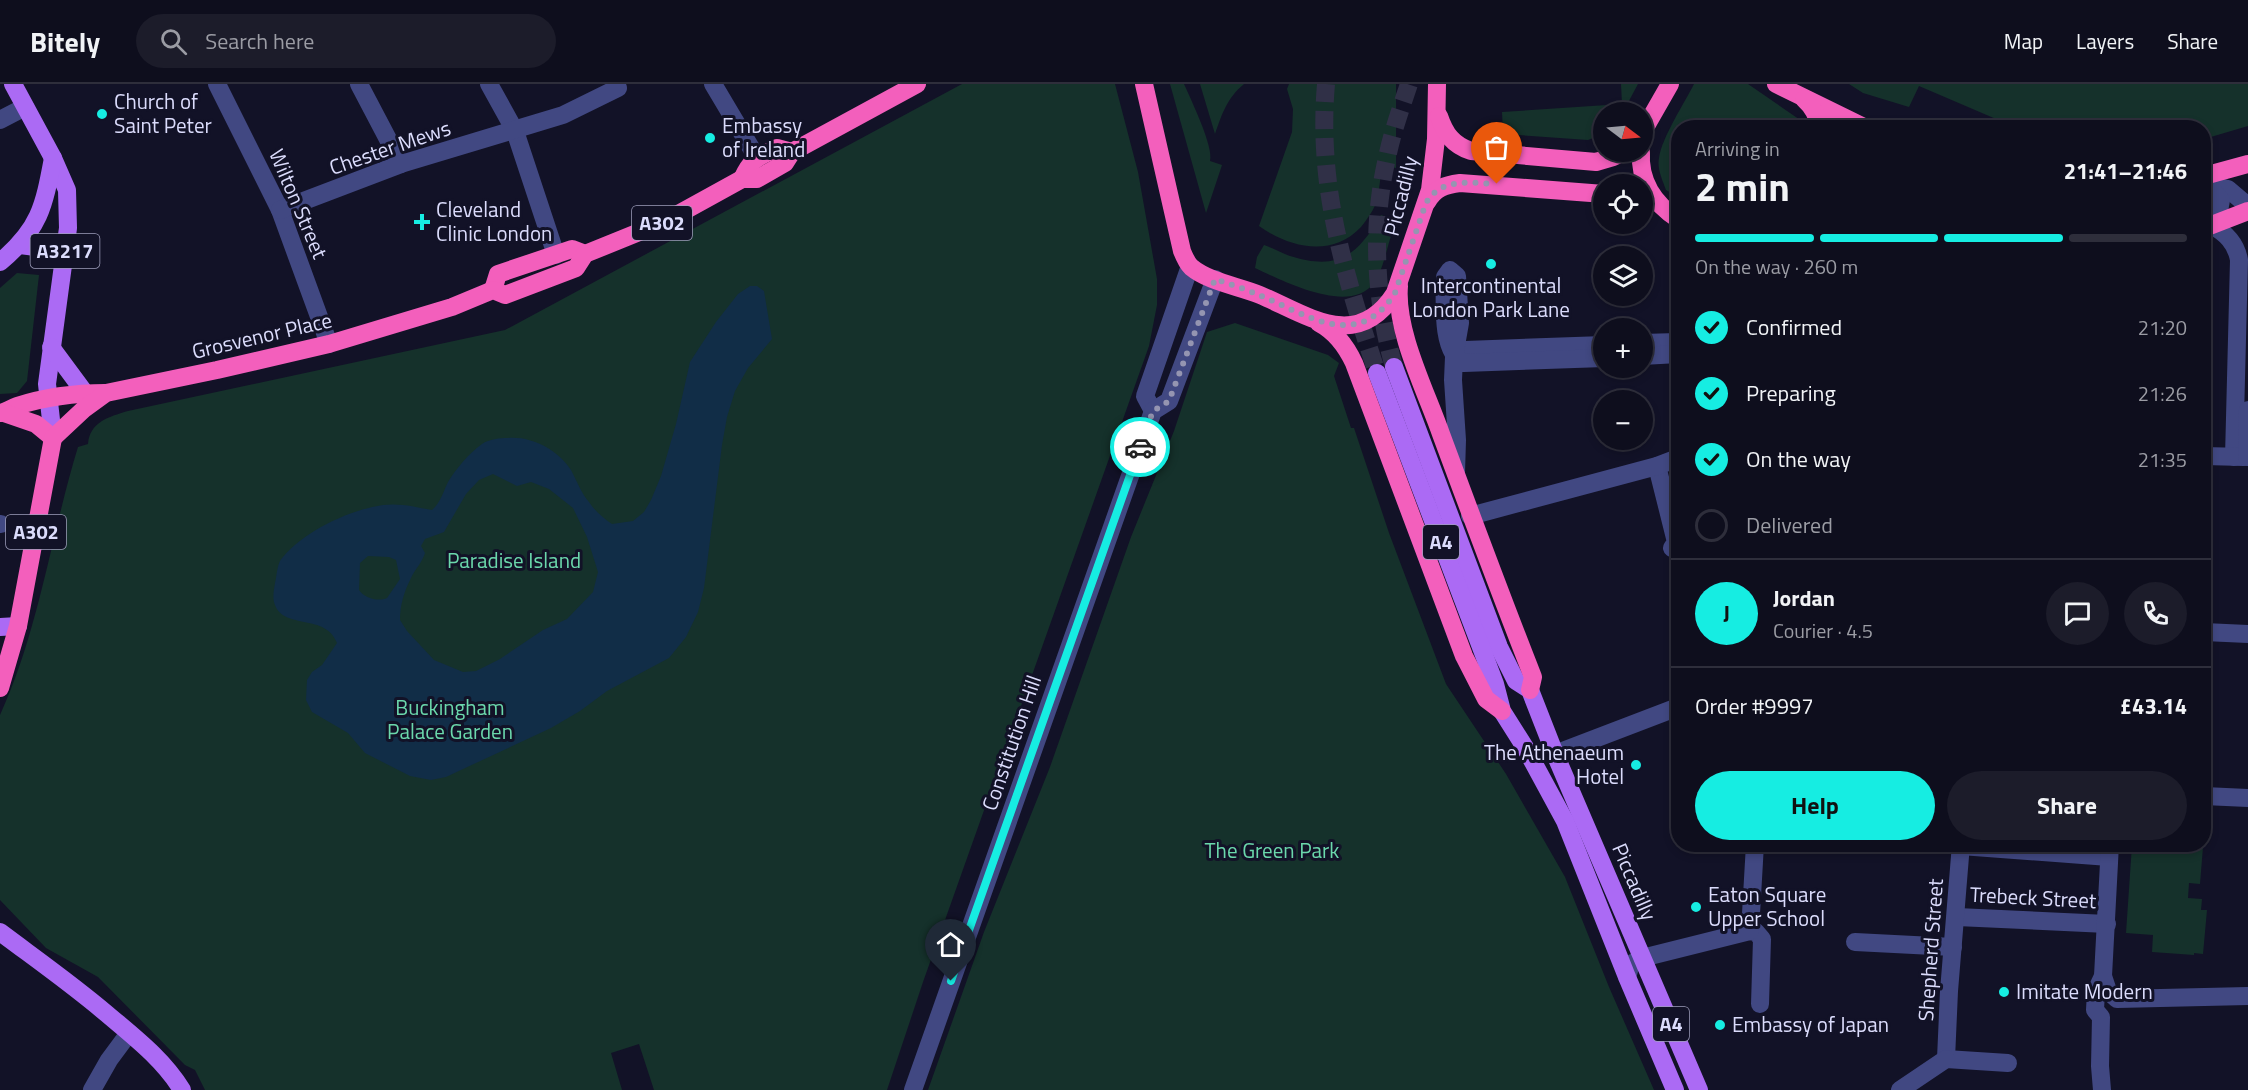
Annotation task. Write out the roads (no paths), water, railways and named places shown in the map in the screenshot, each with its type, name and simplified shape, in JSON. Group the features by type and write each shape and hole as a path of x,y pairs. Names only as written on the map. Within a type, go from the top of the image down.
{"highway":[{"name":"Grosvenor Place","path":"52,438 106,393 328,344 452,307 492,290 506,295 576,268 585,254 664,222 742,179 757,178 785,163 792,152 917,84"},
{"path":"1144,84 1182,251 1190,266"},
{"name":"Piccadilly","path":"1400,281 1426,203 1434,163 1437,84"},
{"path":"1653,115 1670,84"},
{"path":"1776,84 1850,120"},
{"path":"1800,96 1812,106 1819,120"},
{"path":"1437,109 1448,136 1461,148 1471,151 1593,162"},
{"name":"Grosvenor Place","path":"742,179 750,163 757,158 777,148 792,152"},
{"path":"1642,162 1646,186 1659,205 1671,214"},
{"path":"2211,178 2248,164"},
{"path":"1426,203 1435,190 1460,183 1593,193"},
{"path":"1653,209 1671,216"},
{"path":"2211,225 2248,209"},
{"name":"Grosvenor Place","path":"492,290 498,274 572,249 585,254"},
{"name":"A4","path":"1190,266 1215,279 1259,295 1317,322 1335,334 1354,363 1464,656 1486,699 1502,711"},
{"name":"A4","path":"1317,322 1346,325 1369,318 1389,303 1400,281"},
{"name":"A4","path":"1400,281 1399,307 1403,327 1470,516 1533,677 1530,690"},
{"name":"A302","path":"2,413 16,406 85,393 106,393"},
{"name":"A302","path":"0,688 18,626 49,466 52,438 36,424 2,413"}],"main road":[{"name":"A3217","path":"13,84 53,158 67,190 68,228 47,384 52,438"},
{"path":"0,262 20,245 44,204 53,158"},
{"path":"20,245 43,248 64,259"},
{"path":"51,347 85,393"},
{"name":"A4","path":"1502,711 1496,684 1386,370 1499,647 1516,681 1530,690"},
{"path":"0,627 18,626"},
{"name":"Piccadilly","path":"1530,690 1555,754 1700,1090"},
{"name":"Piccadilly","path":"1502,711 1526,749 1565,821 1675,1090"},
{"path":"0,932 63,978 129,1033 168,1070 182,1090"}],"street":[{"name":"Wilton Street","path":"218,84 280,210 328,344"},
{"path":"358,84 401,164"},
{"path":"489,84 515,131 556,255"},
{"path":"713,84 757,158"},
{"name":"Chester Mews","path":"280,210 401,164 563,115 618,88"},
{"path":"0,120 25,107"},
{"path":"2211,183 2229,189 2248,209"},
{"path":"2211,189 2221,200 2218,216 2211,223"},
{"path":"2211,229 2227,236 2237,251 2239,260 2243,457"},
{"name":"Constitution Hill","path":"1153,411 1145,396 1190,266"},
{"name":"Constitution Hill","path":"913,1090 1153,411 1169,401 1215,279"},
{"path":"1653,343 1671,342"},
{"path":"1454,357 1465,350 1593,345"},
{"path":"1653,355 1671,354"},
{"path":"1454,357 1456,473"},
{"path":"1454,357 1464,363 1593,358"},
{"path":"2243,457 2248,410"},
{"path":"2211,456 2243,457"},
{"path":"1470,516 1671,461"},
{"path":"1657,466 1671,522"},
{"path":"2211,632 2248,634"},
{"path":"1555,754 1671,710"},
{"path":"2211,796 2248,798"},
{"path":"1750,931 1755,852"},
{"name":"Shepherd Street","path":"1946,1059 1961,852"},
{"path":"2110,852 2103,976 2112,996 2126,1000 2248,996"},
{"name":"Trebeck Street","path":"1957,917 2106,924"},
{"path":"1627,977 1631,964 1642,958 1750,931 1756,932 1762,939 1760,1004"},
{"path":"1855,942 1953,947"},
{"path":"2102,1090 2101,1017 2095,1010 2096,990 2103,976"},
{"path":"2101,1017 2115,1004 2126,1000"},
{"path":"92,1090 109,1059 129,1033"},
{"path":"1900,1090 1946,1059 2008,1063"}],"water":[{"path":"750,286 757,286 764,291 772,339 748,368 735,391 722,445 704,588 698,612 686,637 669,658 607,691 580,711 551,728 446,777 431,780 410,776 365,753 348,733 312,712 306,700 307,680 312,672 322,665 337,643 332,634 324,628 287,617 280,613 275,605 274,594 278,565 292,548 328,523 370,508 396,505 432,510 440,500 451,477 468,457 485,442 502,438 526,439 552,451 566,463 581,491 602,517 612,524 633,521 644,512 661,476 690,362 716,322 738,294","holes":["493,474 517,486 531,482 549,489 573,508 587,537 598,572 593,592 567,619 543,630 500,659 476,671 463,672 434,660 407,631 400,620 401,609 409,583 425,553 421,546 425,539 444,532 466,494 479,480","368,556 389,557 396,560 400,579 387,598 372,599 359,590 360,563"]}],"tunnel":[{"path":"1326,84 1324,122 1326,159 1336,231 1354,301 1377,373"},
{"path":"1394,367 1379,289 1377,237 1387,158 1409,84"}],"place":[{"name":"Church of Saint Peter","path":"102,114"},
{"name":"Embassy of Ireland","path":"710,138"},
{"name":"Cleveland Clinic London","path":"422,222"},
{"name":"Intercontinental London Park Lane","path":"1491,264"},
{"name":"The Athenaeum Hotel","path":"1636,765"},
{"name":"Eaton Square Upper School","path":"1696,907"},
{"name":"Imitate Modern","path":"2004,992"},
{"name":"Embassy of Japan","path":"1720,1025"}],"park label":[{"name":"Paradise Island","path":"514,561"},
{"name":"Buckingham Palace Garden","path":"450,720"},
{"name":"The Green Park","path":"1272,851"}]}
